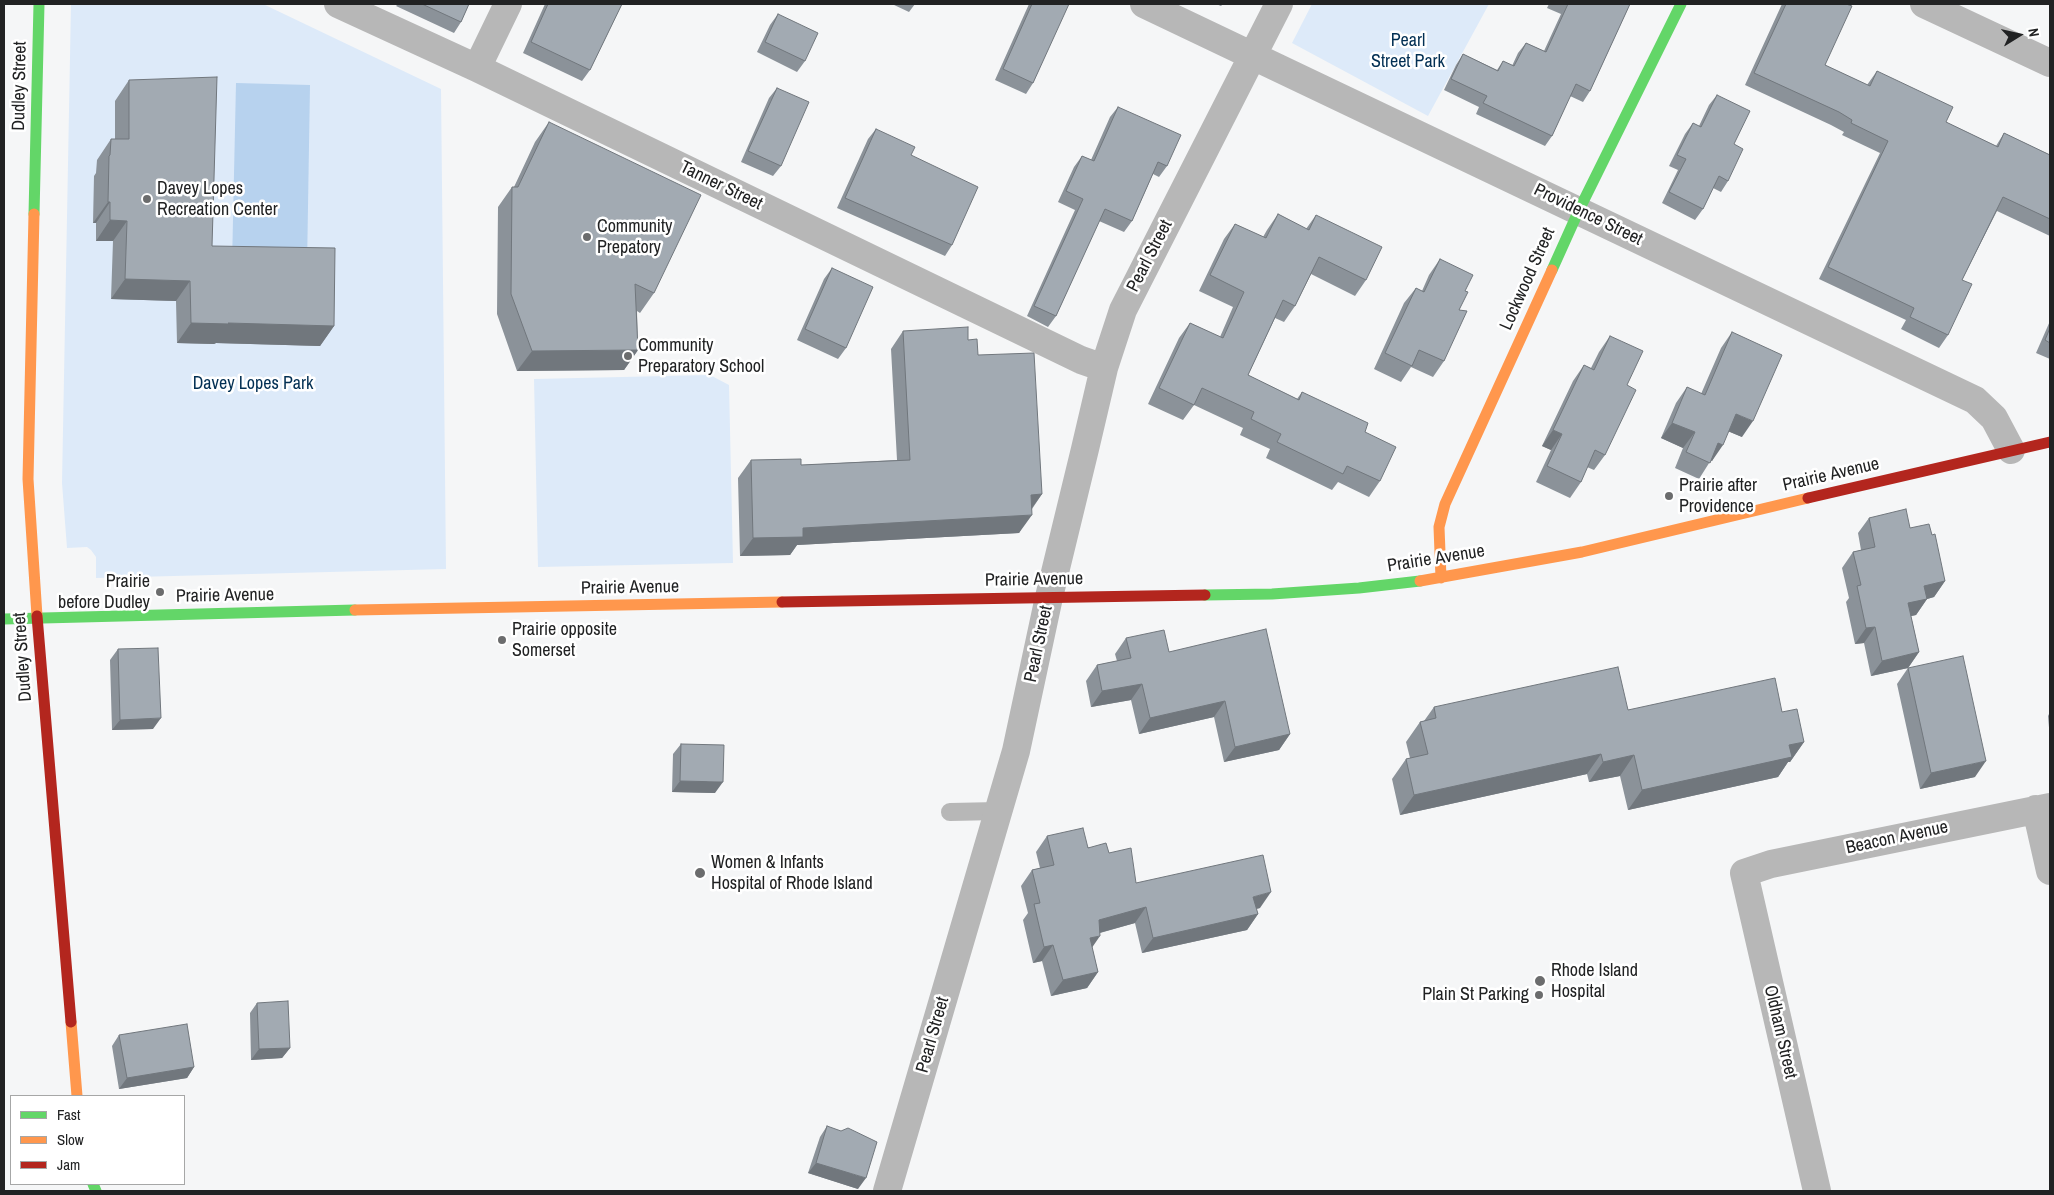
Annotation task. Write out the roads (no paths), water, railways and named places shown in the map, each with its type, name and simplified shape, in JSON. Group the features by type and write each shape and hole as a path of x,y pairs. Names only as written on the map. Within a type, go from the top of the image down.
{"street":[{"name":"Dudley Street","path":"39,4 28,479 37,618 77,1095"},
{"name":"Tanner Street","path":"338,4 477,68 1072,355 1104,368"},
{"path":"477,68 508,4"},
{"name":"Providence Street","path":"1144,4 1975,400 1994,418 2012,450"},
{"name":"Pearl Street","path":"887,1191 1016,751 1104,368 1123,310 1279,4"},
{"name":"Lockwood Street","path":"1441,578 1439,527 1445,504 1579,210 1681,4"},
{"path":"1924,4 2050,63"},
{"name":"Prairie Avenue","path":"4,619 456,608 1272,594 1359,588 1441,578 1582,552 2050,442"},
{"path":"2043,808 2050,871"},
{"name":"Beacon Avenue","path":"1744,873 1771,864 2043,808"},
{"name":"Oldham Street","path":"1744,873 1817,1191"}],"lane":[{"path":"950,812 998,811"}],"water":[{"path":"236,83 310,85 307,267 232,265"}],"place":[{"name":"Davey Lopes Recreation Center","path":"147,199"},
{"name":"Community Prepatory","path":"587,237"},
{"name":"Community Preparatory School","path":"628,356"},
{"name":"Prairie after Providence","path":"1669,496"},
{"name":"Prairie before Dudley","path":"160,592"},
{"name":"Prairie opposite Somerset","path":"502,640"},
{"name":"Women & Infants Hospital of Rhode Island","path":"700,873"},
{"name":"Rhode Island Hospital","path":"1540,981"},
{"name":"Plain St Parking","path":"1539,995"}],"park label":[{"name":"Pearl Street Park","path":"1408,51"},
{"name":"Davey Lopes Park","path":"253,384"}]}
